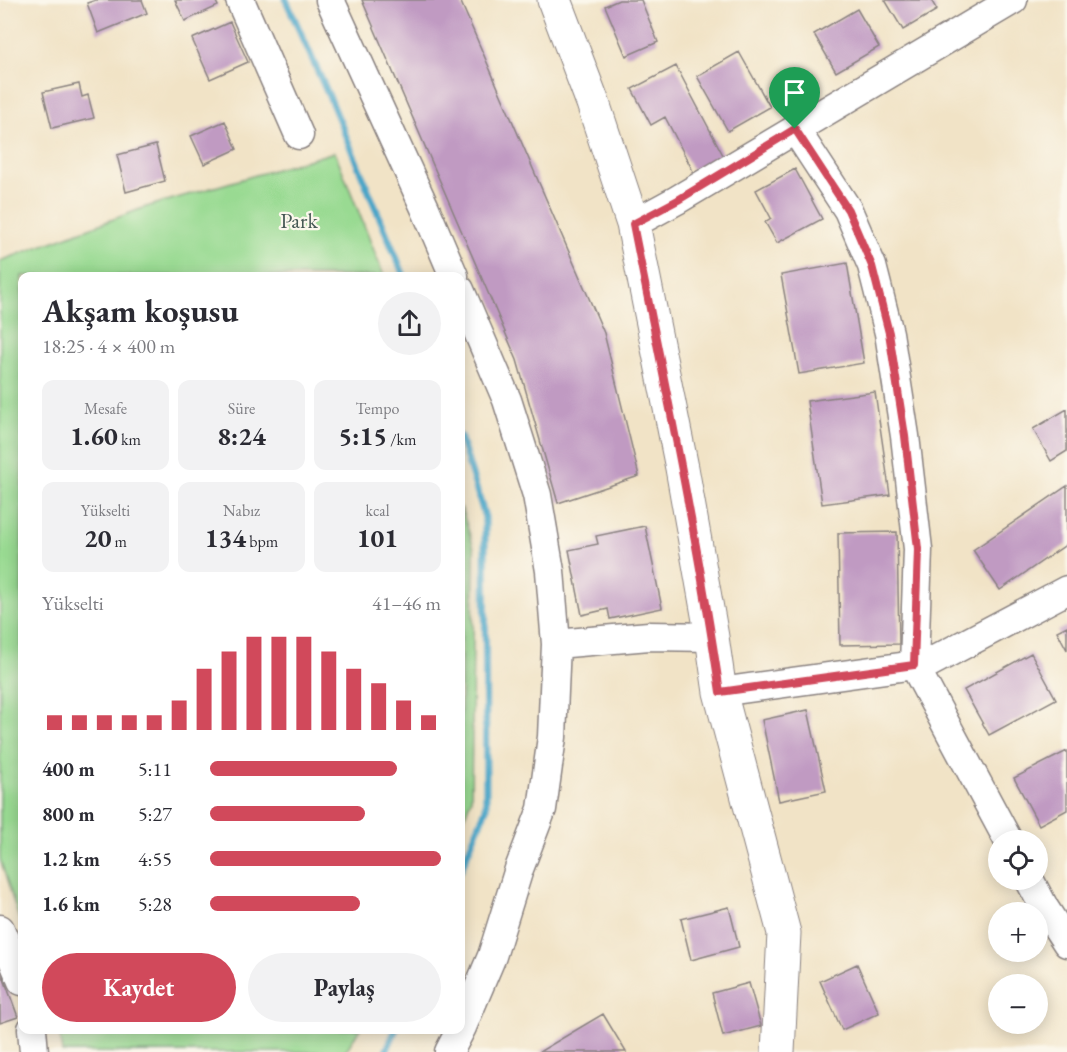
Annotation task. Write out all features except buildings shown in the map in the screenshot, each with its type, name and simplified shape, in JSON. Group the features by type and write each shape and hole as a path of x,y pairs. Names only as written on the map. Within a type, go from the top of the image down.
{"street":[{"path":"240,0 299,135"},
{"path":"330,0 452,272"},
{"path":"554,0 593,103 633,224 682,468 720,692 784,933 778,1052"},
{"path":"633,224 678,200 1013,0"},
{"path":"795,129 848,210 872,266 889,333 905,436 918,549 914,665 1003,830"},
{"path":"465,302 507,400 537,495 550,571 556,644 552,736 542,809 519,869 492,956 465,1020"},
{"path":"720,692 929,663 1067,590"},
{"path":"556,644 649,636 712,637"},
{"path":"1035,890 1067,943"},
{"path":"0,929 18,972"},
{"path":"32,1034 34,1052"},
{"path":"449,1052 458,1034"}],"green space":[{"name":"Park","path":"335,152 382,272 18,272 18,915 0,859 0,261 146,207"},
{"path":"465,520 474,549 471,799 465,815"},
{"path":"59,1034 357,1034 345,1052 62,1052"}],"waterway":[{"path":"286,0 402,272"},
{"path":"465,452 485,517 486,809 465,859"},
{"path":"386,1052 394,1034"}],"route":[{"path":"795,129 848,210 872,266 889,333 905,436 918,549 914,665 720,692 682,468 633,224 678,200 795,129"}]}
